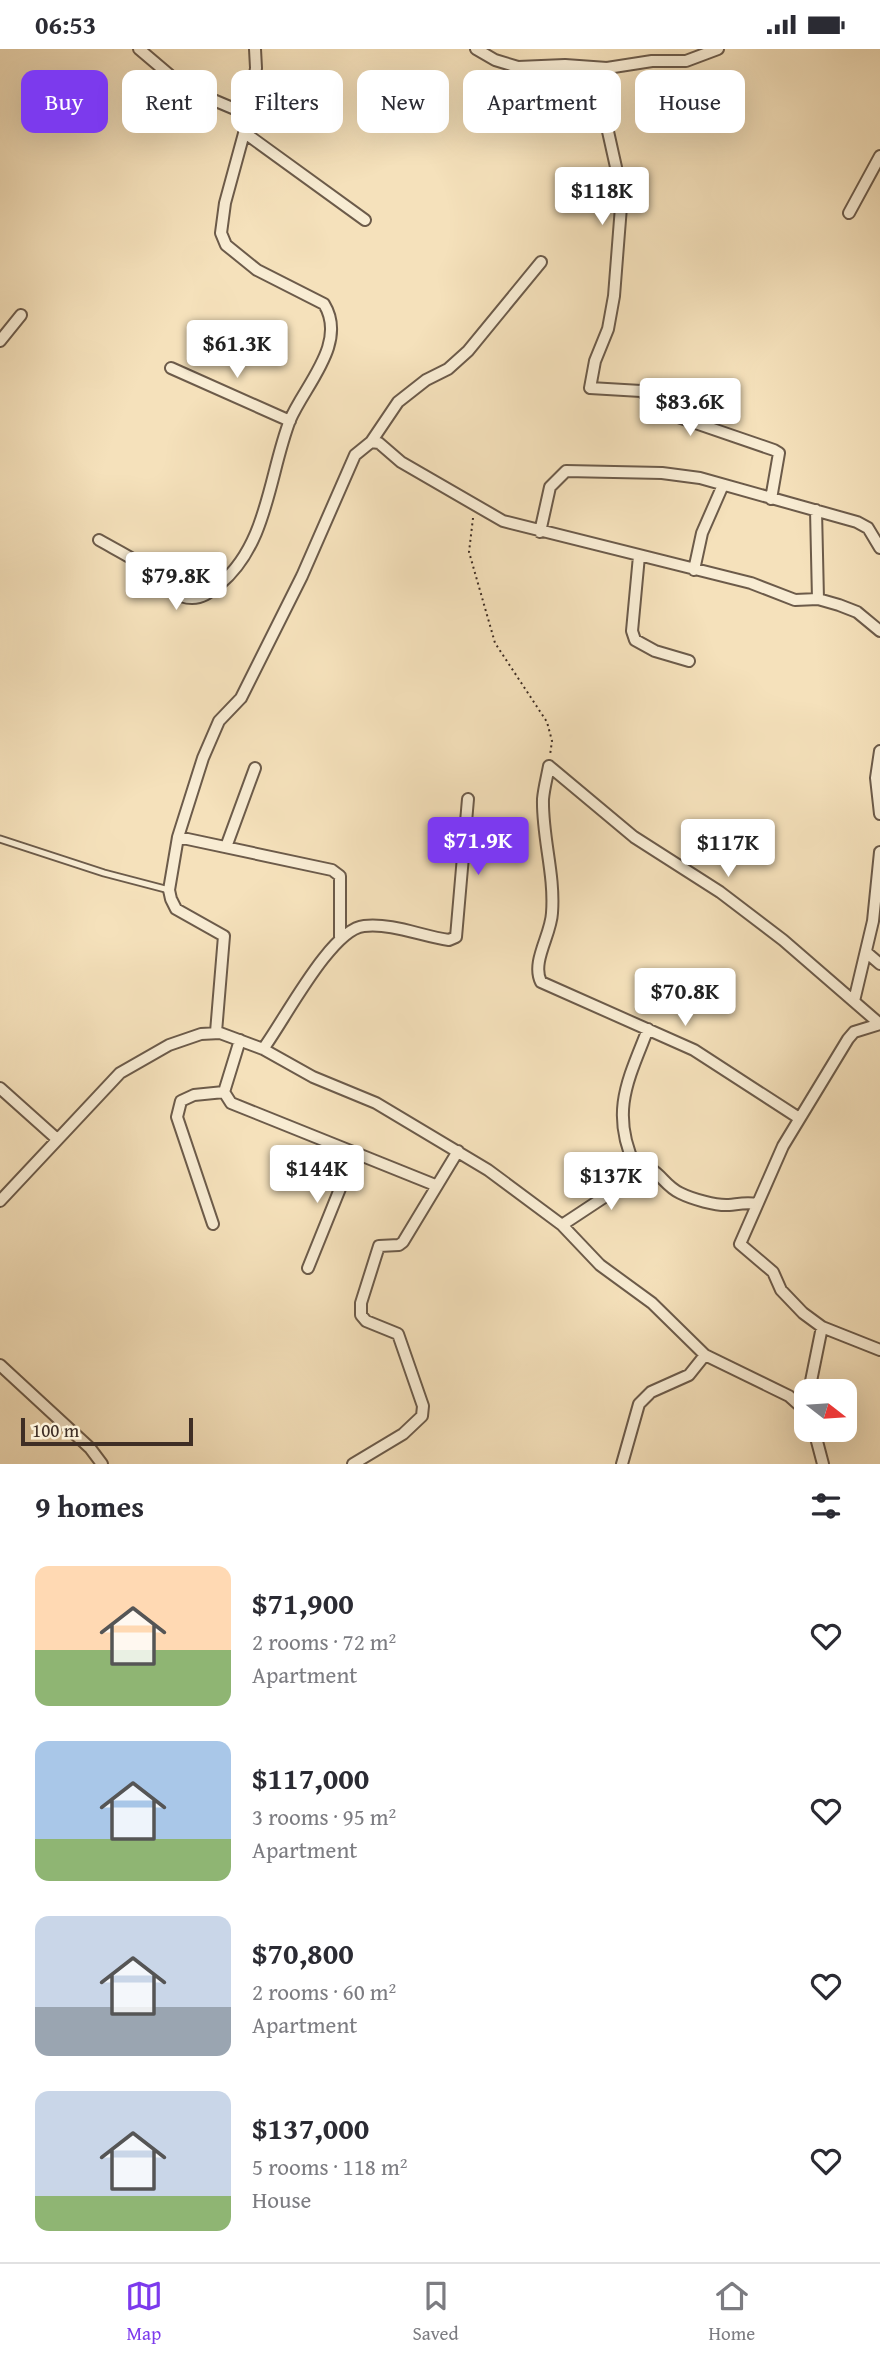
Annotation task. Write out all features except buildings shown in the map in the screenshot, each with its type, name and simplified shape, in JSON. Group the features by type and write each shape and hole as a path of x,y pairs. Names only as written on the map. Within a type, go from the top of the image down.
{"street":[{"path":"139,49 185,88 231,108"},
{"path":"255,49 256,70"},
{"path":"476,49 495,60 518,67 565,65 607,68 652,61 686,61 718,49"},
{"path":"607,68 605,118 622,194 614,296 608,329 595,361 590,388 641,391 672,415 779,453 780,462 771,499"},
{"path":"99,540 143,565 180,596 193,599 207,595 232,575 256,533 273,486 290,421 327,351 330,314 324,304 312,295 257,270 226,245 221,233 225,203 245,133 365,220"},
{"path":"849,213 880,156"},
{"path":"216,1033 224,936 176,909 169,890 178,837 203,758 219,721 241,698 302,576 355,454 370,442 398,403 426,380 448,369 468,351 541,262"},
{"path":"0,341 21,315"},
{"path":"171,368 290,421"},
{"path":"370,442 379,443 401,461 503,521 751,583 796,600 818,599 857,612 880,631"},
{"path":"540,532 550,487 566,471 662,473 723,485 816,510 868,528 880,548"},
{"path":"694,570 702,533 723,485"},
{"path":"816,510 818,599"},
{"path":"639,556 632,631 635,640 654,651 689,661"},
{"path":"880,751 876,778 880,814"},
{"path":"799,1118 721,1065 596,1005 551,988 539,978 539,962 550,932 553,909 553,874 543,799 549,766 634,837 720,892 783,940 880,1024 851,1035 799,1118 740,1244 773,1272 781,1290 822,1327 880,1350"},
{"path":"226,847 255,768"},
{"path":"263,1049 340,937 363,926 404,930 449,940 456,937 468,799"},
{"path":"178,837 332,870 340,876 340,937"},
{"path":"854,1001 873,921 880,852"},
{"path":"866,952 880,964"},
{"path":"635,1165 621,1128 630,1075 648,1029"},
{"path":"0,1201 120,1073 169,1045 216,1033 263,1049 313,1077 388,1109 458,1151 562,1225 600,1265 652,1303 705,1355 794,1400"},
{"path":"240,1040 224,1091 231,1103 435,1185"},
{"path":"0,1088 57,1139"},
{"path":"213,1224 177,1117 181,1101 194,1095 224,1091"},
{"path":"353,1464 403,1434 422,1416 423,1406 398,1334 366,1321 360,1310 379,1246 399,1245 403,1242 458,1151"},
{"path":"308,1268 354,1154"},
{"path":"635,1165 653,1168 672,1187 693,1197 728,1205 757,1204"},
{"path":"562,1225 615,1190 635,1165"},
{"path":"811,1379 822,1327"},
{"path":"622,1464 639,1403 652,1392 689,1375 705,1355"},
{"path":"0,1365 90,1448 102,1464"},
{"path":"817,1442 823,1464"}],"lane":[{"path":"0,839 104,873 169,890"}],"path":[{"path":"475,506 469,552 473,570 495,643 547,722 552,741 549,766"}]}
